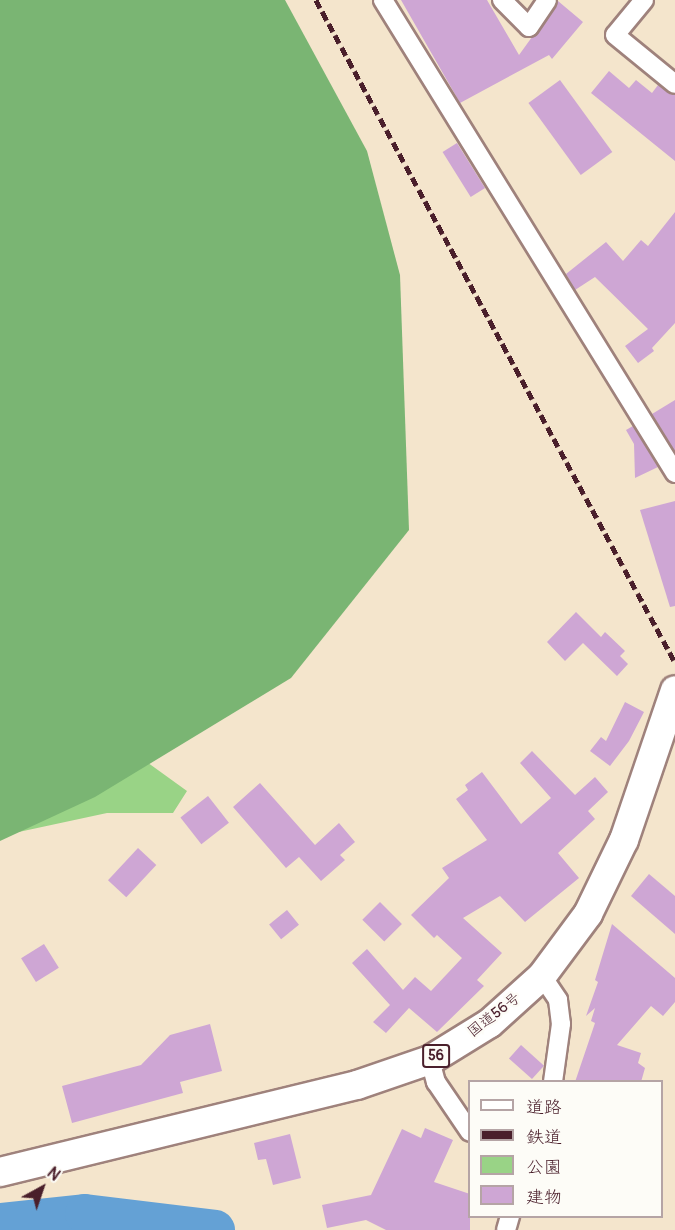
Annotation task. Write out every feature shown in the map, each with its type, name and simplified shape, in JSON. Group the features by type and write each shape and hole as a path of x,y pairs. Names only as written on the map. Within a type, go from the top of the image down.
{"highway":[{"name":"国道56号","path":"0,1172 357,1085 430,1060 490,1023 543,976 588,914 624,840 675,690"}],"street":[{"path":"384,0 675,472"},
{"path":"502,0 529,27 547,0"},
{"path":"644,0 615,35 675,84"},
{"path":"543,976 558,1000 561,1024 553,1080"},
{"path":"430,1060 436,1082 468,1129"}],"green space":[{"path":"0,0 285,0 367,151 400,275 409,530 291,678 95,797 0,841"},
{"path":"0,708 108,734 187,791 173,813 107,813 0,836"}],"building":[{"path":"401,0 487,0 519,55 558,1 583,22 552,59 549,55 460,103"},
{"path":"609,71 629,88 636,80 652,93 658,85 675,95 675,161 591,93"},
{"path":"560,80 612,152 581,175 528,103"},
{"path":"457,143 485,188 471,197 443,152"},
{"path":"675,212 675,323 652,348 654,351 638,363 625,346 648,329 595,277 575,290 566,274 606,242 623,261 641,240 648,246"},
{"path":"675,400 675,452 652,414"},
{"path":"633,426 658,467 635,478 634,444 626,430"},
{"path":"675,501 675,606 670,607 640,510"},
{"path":"576,612 601,637 605,632 625,651 620,656 628,664 617,676 583,643 565,661 547,642"},
{"path":"625,702 644,712 629,741 610,766 590,751 601,737 606,741"},
{"path":"532,751 575,795 595,777 608,792 588,811 595,819 558,853 579,878 525,922 500,896 463,918 502,953 477,980 484,986 437,1032 409,1008 386,1033 373,1022 390,1005 352,963 367,949 403,990 415,977 431,991 462,958 437,935 434,938 411,915 449,878 442,868 487,840 456,799 468,790 465,785 482,772 521,824 551,798 520,763"},
{"path":"260,783 315,845 339,823 355,842 340,855 345,860 321,881 299,857 286,868 233,807"},
{"path":"208,796 229,823 201,844 180,818"},
{"path":"138,848 156,865 126,897 108,880"},
{"path":"649,874 675,896 675,934 631,896"},
{"path":"380,902 402,924 384,942 362,920"},
{"path":"287,910 299,925 281,939 269,924"},
{"path":"612,924 675,978 675,1002 663,1016 651,1006 617,1045 641,1053 638,1063 645,1068 642,1080 576,1080 595,1023 591,1021 595,1008 586,1016 598,982 595,980"},
{"path":"44,944 59,968 36,982 21,958"},
{"path":"210,1024 222,1071 180,1082 183,1093 72,1123 62,1086 141,1065 170,1035"},
{"path":"521,1045 544,1066 532,1079 509,1058"},
{"path":"425,1128 453,1140 434,1182 468,1193 470,1230 386,1230 366,1220 327,1228 322,1205 371,1195 402,1129 421,1138"},
{"path":"290,1134 301,1178 273,1185 266,1159 258,1160 254,1143"}],"waterway":[{"path":"0,1223 85,1214 215,1230"}],"railway":[{"path":"316,0 675,662"}]}
